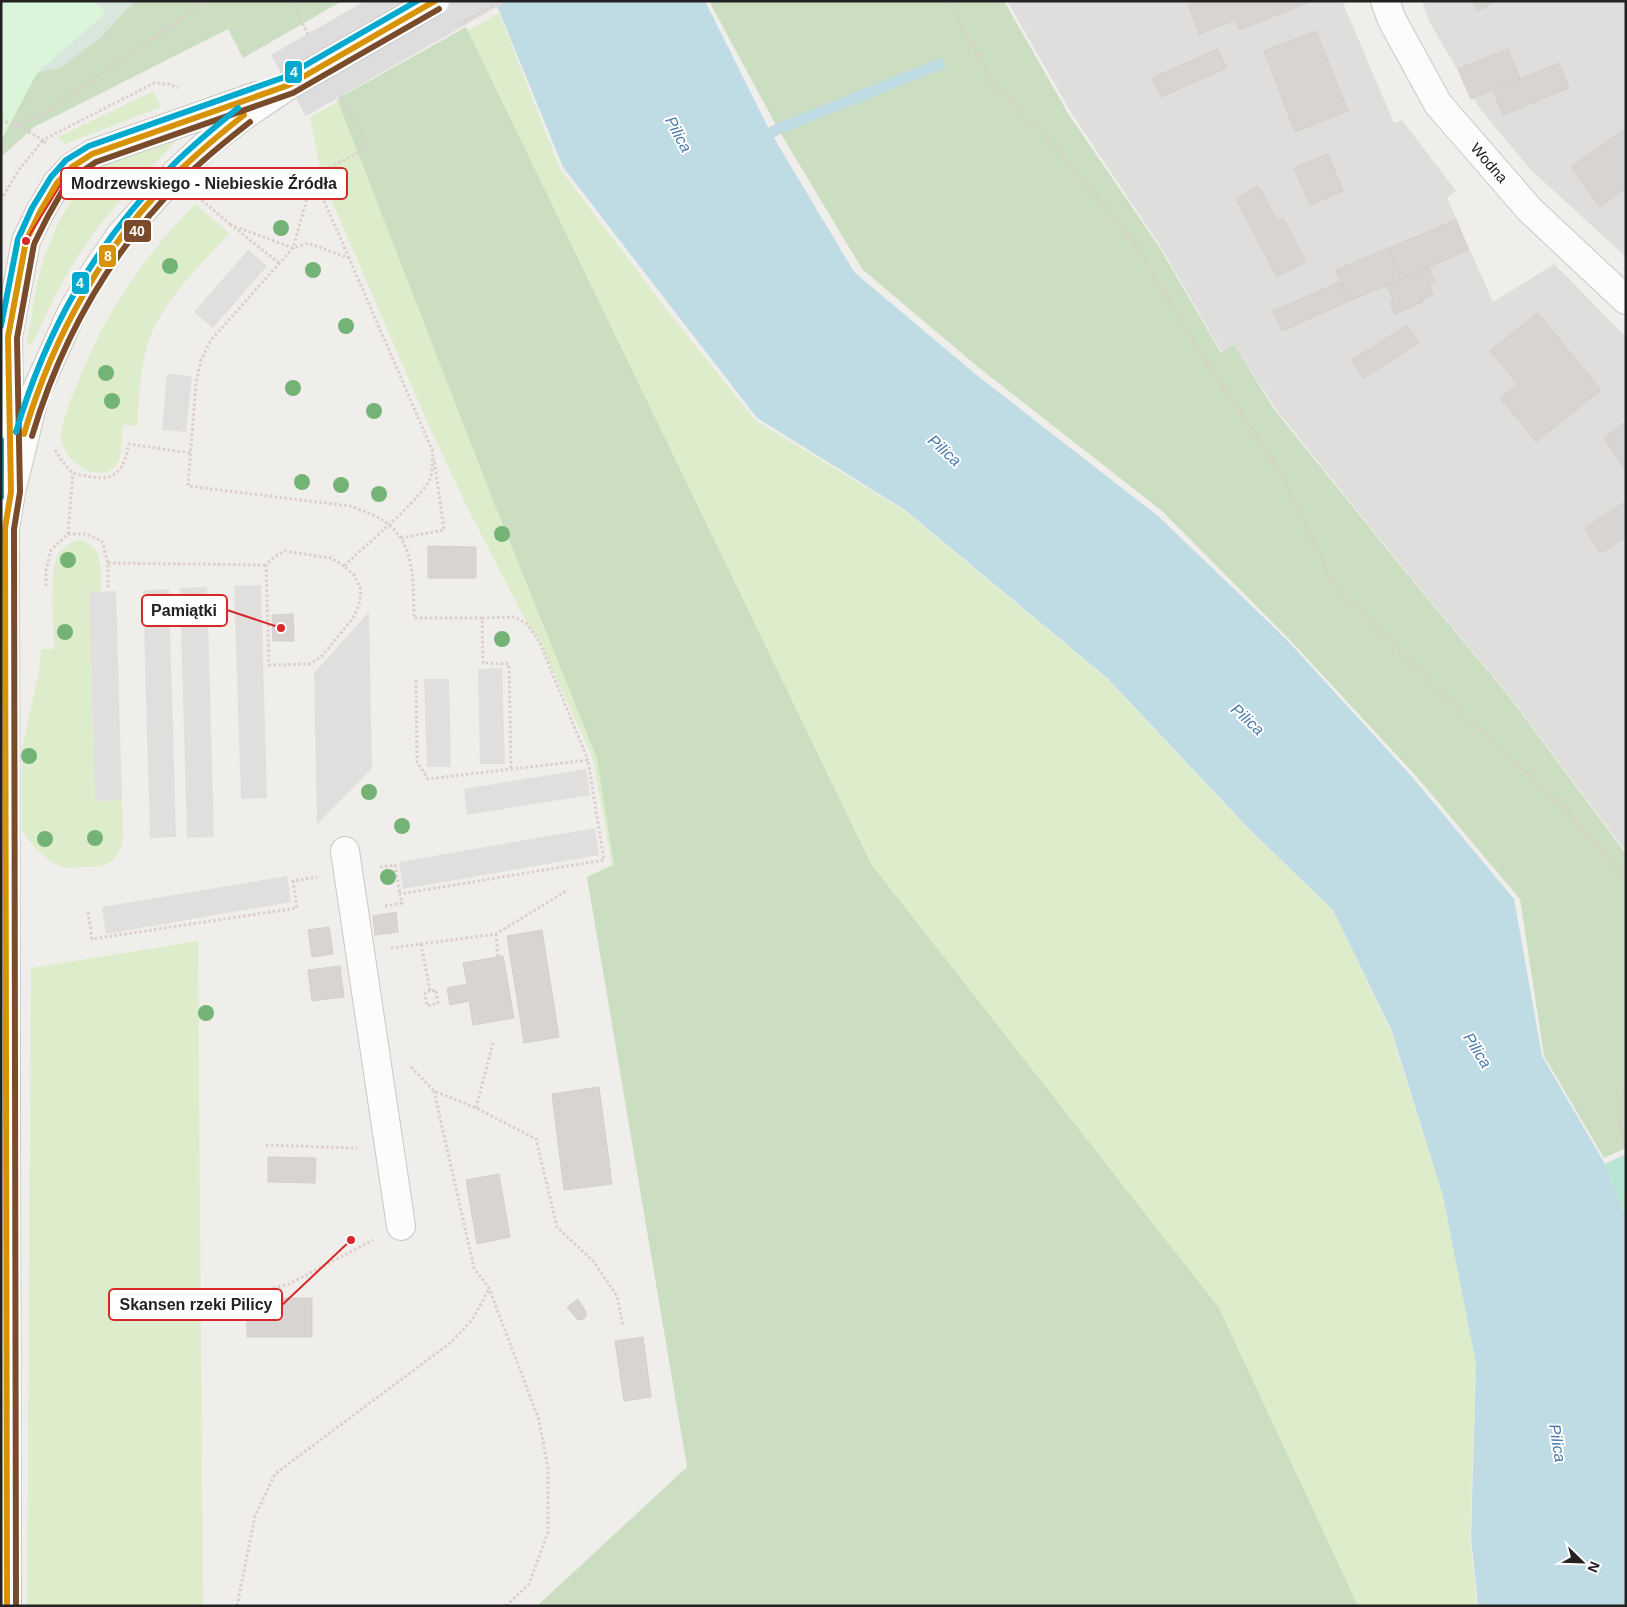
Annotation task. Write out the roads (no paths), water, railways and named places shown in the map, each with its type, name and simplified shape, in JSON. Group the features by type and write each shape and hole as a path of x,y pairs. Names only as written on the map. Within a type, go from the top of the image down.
{"street":[{"path":"7,1606 5,528 11,492 35,394 71,314 98,268 120,236 178,171 205,146 243,116 289,85 435,1"},
{"name":"Wodna","path":"1385,1 1392,20 1438,104 1530,210 1626,300"},
{"path":"11,492 8,337 26,241 57,183 72,167 92,154 289,85"},
{"path":"347,861 401,1226"}],"water":[{"name":"Pilica","path":"494,1 705,1 771,133 854,272 974,373 1158,516 1287,640 1413,778 1514,899 1542,1056 1605,1164 1626,1217 1626,1606 1478,1606 1471,1537 1476,1364 1443,1196 1391,1029 1333,910 1249,829 1107,678 905,510 757,418 563,167"}],"waterway":[{"path":"771,133 940,64"}],"place":[{"name":"Modrzewskiego - Niebieskie Źródła","path":"26,241"},
{"name":"Pamiątki","path":"281,628"},
{"name":"Skansen rzeki Pilicy","path":"351,1240"}]}
